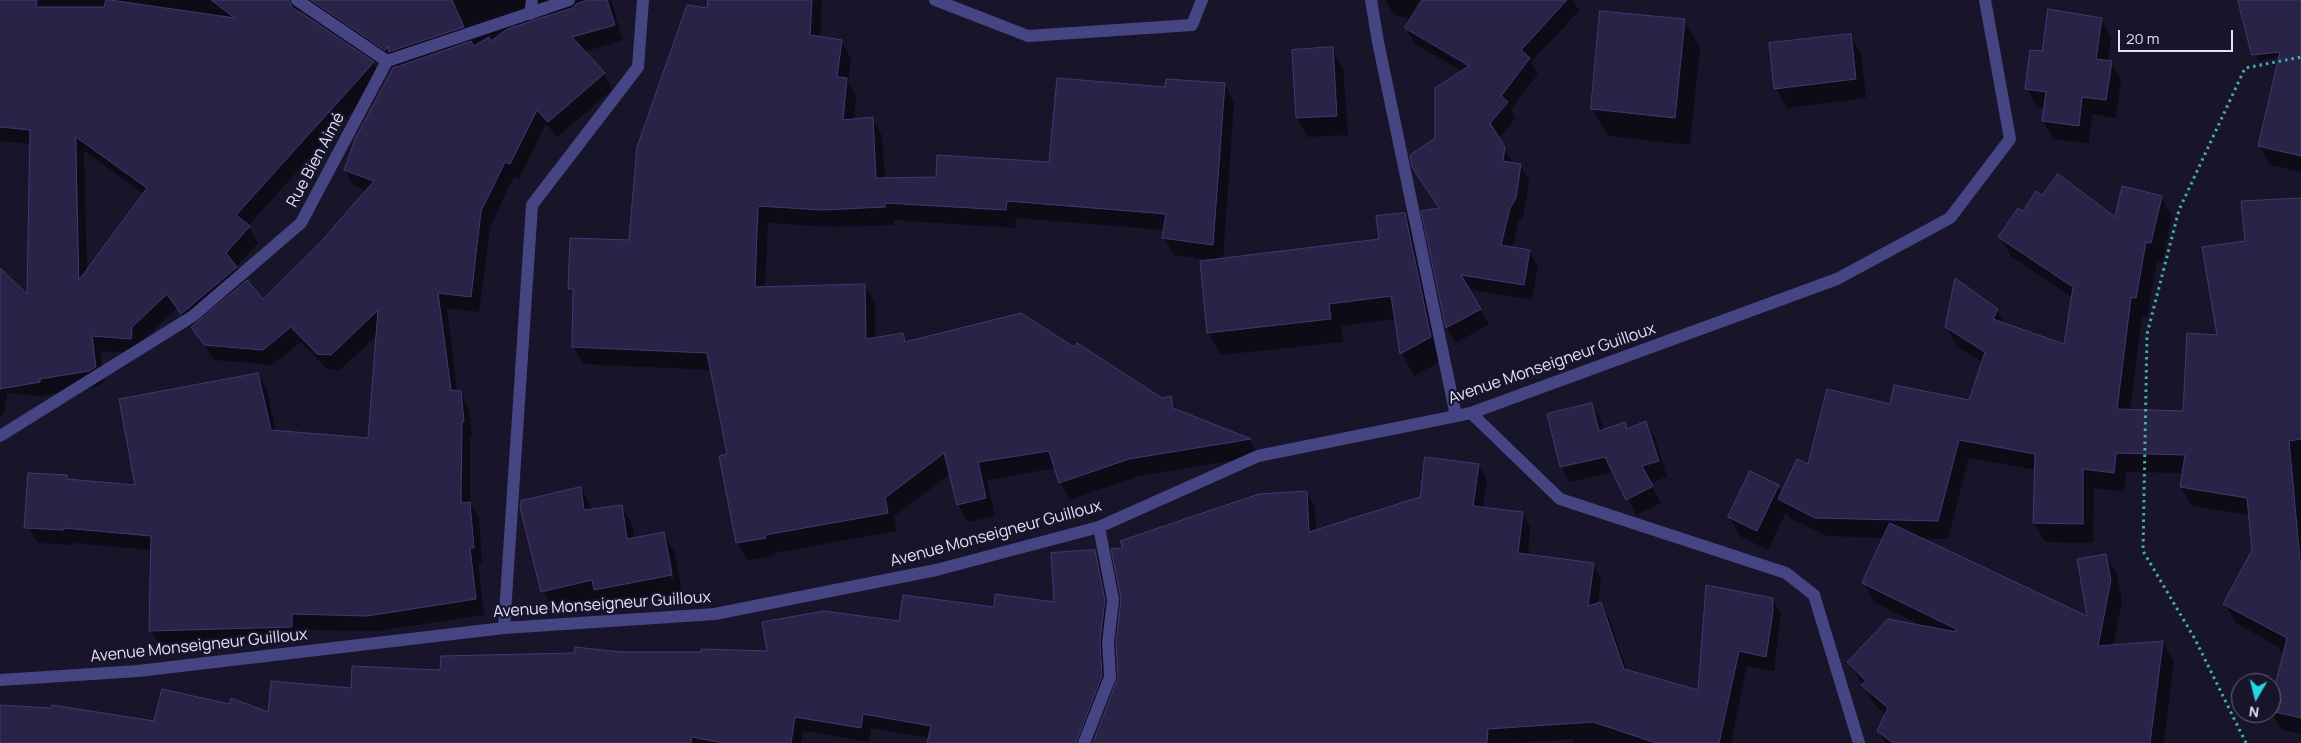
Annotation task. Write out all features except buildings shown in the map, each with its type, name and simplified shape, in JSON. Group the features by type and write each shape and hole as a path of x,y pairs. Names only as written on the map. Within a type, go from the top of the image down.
{"street":[{"path":"298,0 386,61 569,0"},
{"path":"530,14 532,0"},
{"path":"504,628 532,205 638,67 643,0"},
{"path":"935,0 1028,36 1192,25 1202,0"},
{"path":"1371,0 1378,42 1456,416"},
{"name":"Avenue Monseigneur Guilloux","path":"0,680 138,671 504,628 715,614 936,570 1099,527 1258,456 1471,413 1837,279 1950,218 2010,138 1985,0"},
{"name":"Rue Bien Aimé","path":"0,436 193,316 301,223 386,61"},
{"path":"1471,413 1560,500 1786,573 1814,595 1859,743"},
{"path":"1084,743 1110,678 1108,643 1114,600 1099,527"}],"path":[{"path":"2246,743 2194,639 2143,551 2147,334 2179,210 2245,68 2301,57"}]}
